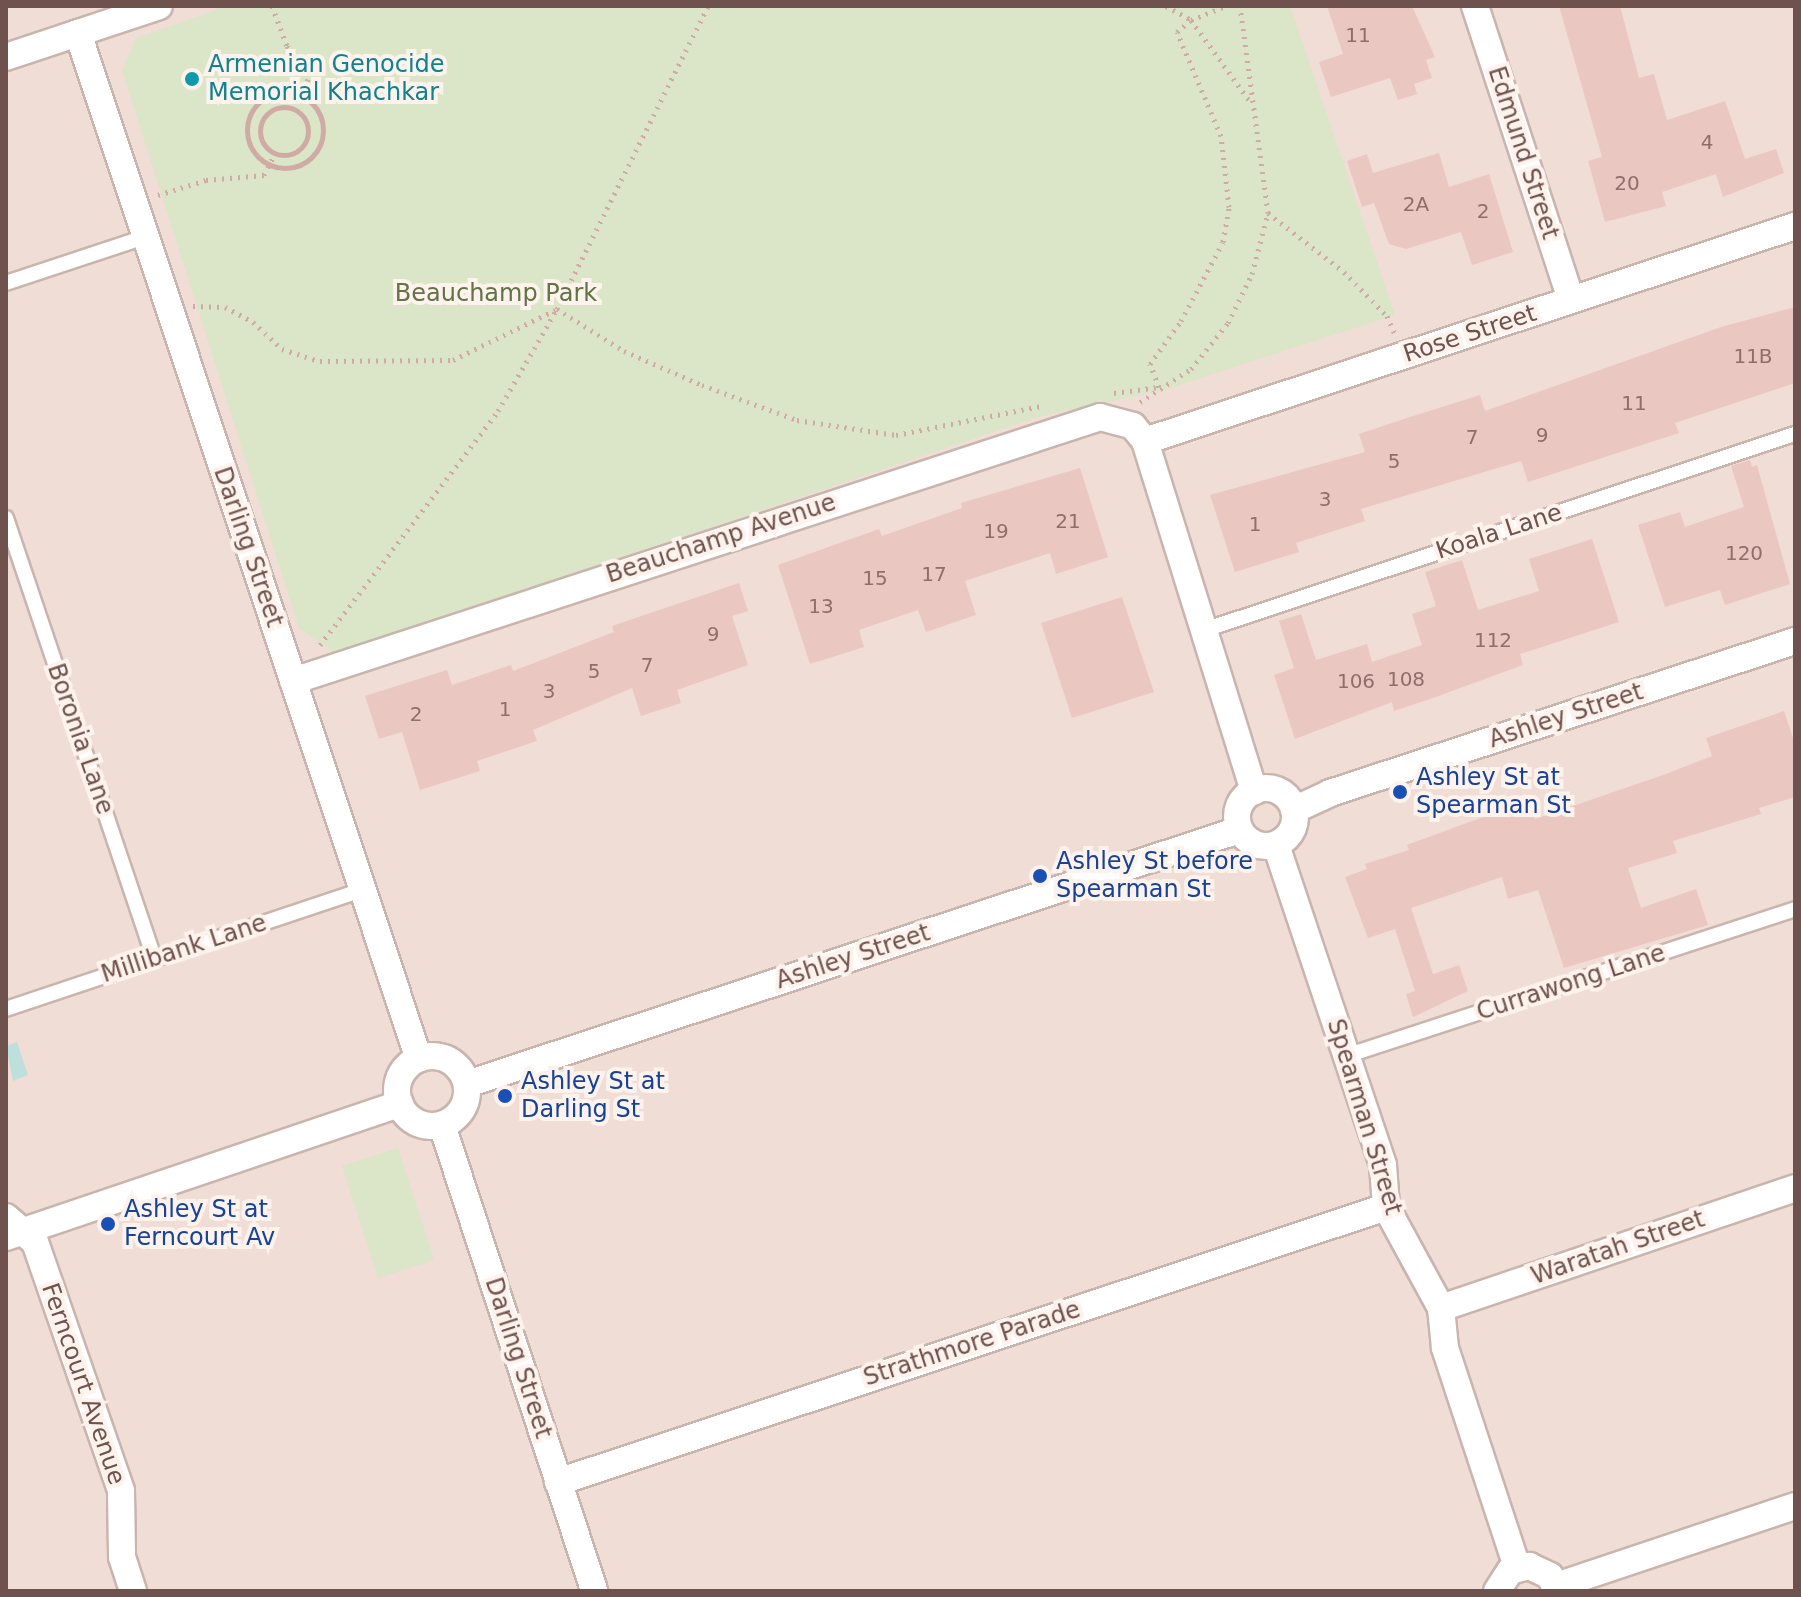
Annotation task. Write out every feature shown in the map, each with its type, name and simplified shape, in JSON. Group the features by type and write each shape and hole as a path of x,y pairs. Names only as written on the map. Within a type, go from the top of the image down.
{"street":[{"path":"6,57 157,6"},
{"name":"Edmund Street","path":"1475,6 1571,300"},
{"name":"Darling Street","path":"78,33 419,1059"},
{"name":"Rose Street","path":"1145,441 1795,226"},
{"path":"1118,420 1133,426 1145,441 1254,791"},
{"name":"Beauchamp Avenue","path":"293,681 1081,421 1118,420"},
{"name":"Ashley Street","path":"1294,810 1330,793 1795,641"},
{"path":"1278,790 1294,810 1291,831 1276,845 1257,845 1239,830 1238,807 1254,791 1278,790"},
{"name":"Ashley Street","path":"467,1084 1239,830"},
{"name":"Spearman Street","path":"1276,845 1383,1165 1386,1207 1441,1308 1445,1348 1517,1567"},
{"path":"419,1059 449,1060 467,1084 463,1109 442,1125 413,1120 400,1104 398,1083 419,1059"},
{"path":"11,1229 400,1104"},
{"name":"Darling Street","path":"442,1125 594,1591"},
{"name":"Waratah Street","path":"1441,1308 1795,1188"},
{"name":"Strathmore Parade","path":"558,1482 1386,1207"},
{"name":"Ferncourt Avenue","path":"11,1229 35,1242 121,1491 122,1557 133,1591"},
{"path":"1497,1591 1505,1576 1517,1567 1541,1569 1556,1588 1795,1506"}],"lane":[{"path":"6,283 145,237"},
{"name":"Koala Lane","path":"1204,630 1795,434"},
{"name":"Boronia Lane","path":"6,518 154,959"},
{"name":"Millibank Lane","path":"6,1009 362,890"},
{"name":"Currawong Lane","path":"1346,1056 1795,909"}],"path":[{"path":"272,6 287,46 308,79 296,111"},
{"path":"293,681 498,411 557,309 708,6"},
{"path":"1166,6 1191,20 1249,100"},
{"path":"1159,387 1150,364 1210,271 1223,242 1229,207 1221,136 1177,32 1191,20 1225,6"},
{"path":"1118,420 1159,387 1191,369 1228,323 1252,274 1268,213 1249,100 1240,6"},
{"path":"271,95 302,96 322,118 322,142 308,162 272,167 252,150 247,125 251,113 271,95"},
{"path":"276,108 296,111 307,124 307,139 290,154 275,153 263,142 263,118 276,108"},
{"path":"134,203 206,180 264,175 272,167 275,153"},
{"path":"1268,213 1314,244 1387,316 1402,356"},
{"path":"168,305 225,307 253,322 282,349 320,361 453,360 557,309"},
{"path":"557,309 624,351 797,420 896,435 1053,404"},
{"path":"1107,394 1159,387"}],"shaded area":[{"path":"6,6 1795,6 1795,1591 6,1591"}],"green space":[{"name":"Beauchamp Park","path":"227,6 1290,6 1395,315 1164,390 1038,417 336,654 299,628 122,70 136,38"},
{"path":"398,1148 434,1260 378,1278 342,1166"}],"water":[{"path":"17,1042 28,1075 13,1081 6,1046"}],"building":[{"path":"1327,6 1412,6 1435,57 1426,60 1432,78 1414,84 1417,94 1398,100 1390,78 1331,97 1319,62 1343,54"},
{"path":"1559,6 1620,6 1639,78 1654,74 1667,120 1725,101 1745,159 1776,149 1784,173 1723,197 1716,174 1662,192 1666,206 1605,222 1588,161 1602,157"},
{"path":"1439,153 1449,187 1489,174 1513,252 1472,265 1461,232 1406,249 1389,244 1374,203 1362,207 1347,161 1367,154 1373,173"},
{"path":"1795,307 1795,383 1675,423 1679,433 1528,482 1521,461 1361,509 1365,521 1296,543 1299,552 1235,572 1210,495 1365,452 1359,434 1407,418 1480,395 1485,411 1721,327"},
{"path":"1750,460 1752,467 1757,465 1790,584 1725,605 1720,590 1665,607 1638,525 1680,512 1685,527 1744,507 1731,466"},
{"path":"1080,468 1108,557 1056,574 1050,553 965,581 976,615 926,632 918,610 859,630 864,647 810,664 778,565 879,529 882,536 962,508 961,503"},
{"path":"1592,539 1619,622 1520,654 1523,665 1433,698 1394,711 1392,702 1295,739 1274,675 1294,668 1279,621 1301,614 1316,660 1367,644 1372,662 1422,645 1412,614 1436,606 1425,572 1462,560 1478,610 1539,591 1529,559"},
{"path":"739,583 748,611 732,616 748,665 677,690 681,703 641,716 632,688 533,730 537,741 477,761 480,771 420,790 402,732 379,739 365,696 447,670 452,685 511,665 513,671 614,632 612,626"},
{"path":"1122,597 1154,692 1072,718 1041,623"},
{"path":"1784,711 1795,744 1795,797 1759,808 1761,814 1673,841 1677,853 1628,868 1641,908 1696,889 1708,925 1564,968 1538,890 1508,899 1502,877 1411,908 1433,974 1459,965 1468,991 1413,1017 1406,994 1415,991 1395,929 1368,938 1345,877 1367,869 1365,864 1409,850 1407,845 1483,817 1530,803 1535,819 1666,774 1712,756 1706,738"}],"place":[{"name":"Armenian Genocide Memorial Khachkar","path":"192,79"},
{"name":"Ashley St at Spearman St","path":"1400,792"},
{"name":"Ashley St before Spearman St","path":"1040,876"},
{"name":"Ashley St at Darling St","path":"505,1096"},
{"name":"Ashley St at Ferncourt Av","path":"108,1224"}]}
